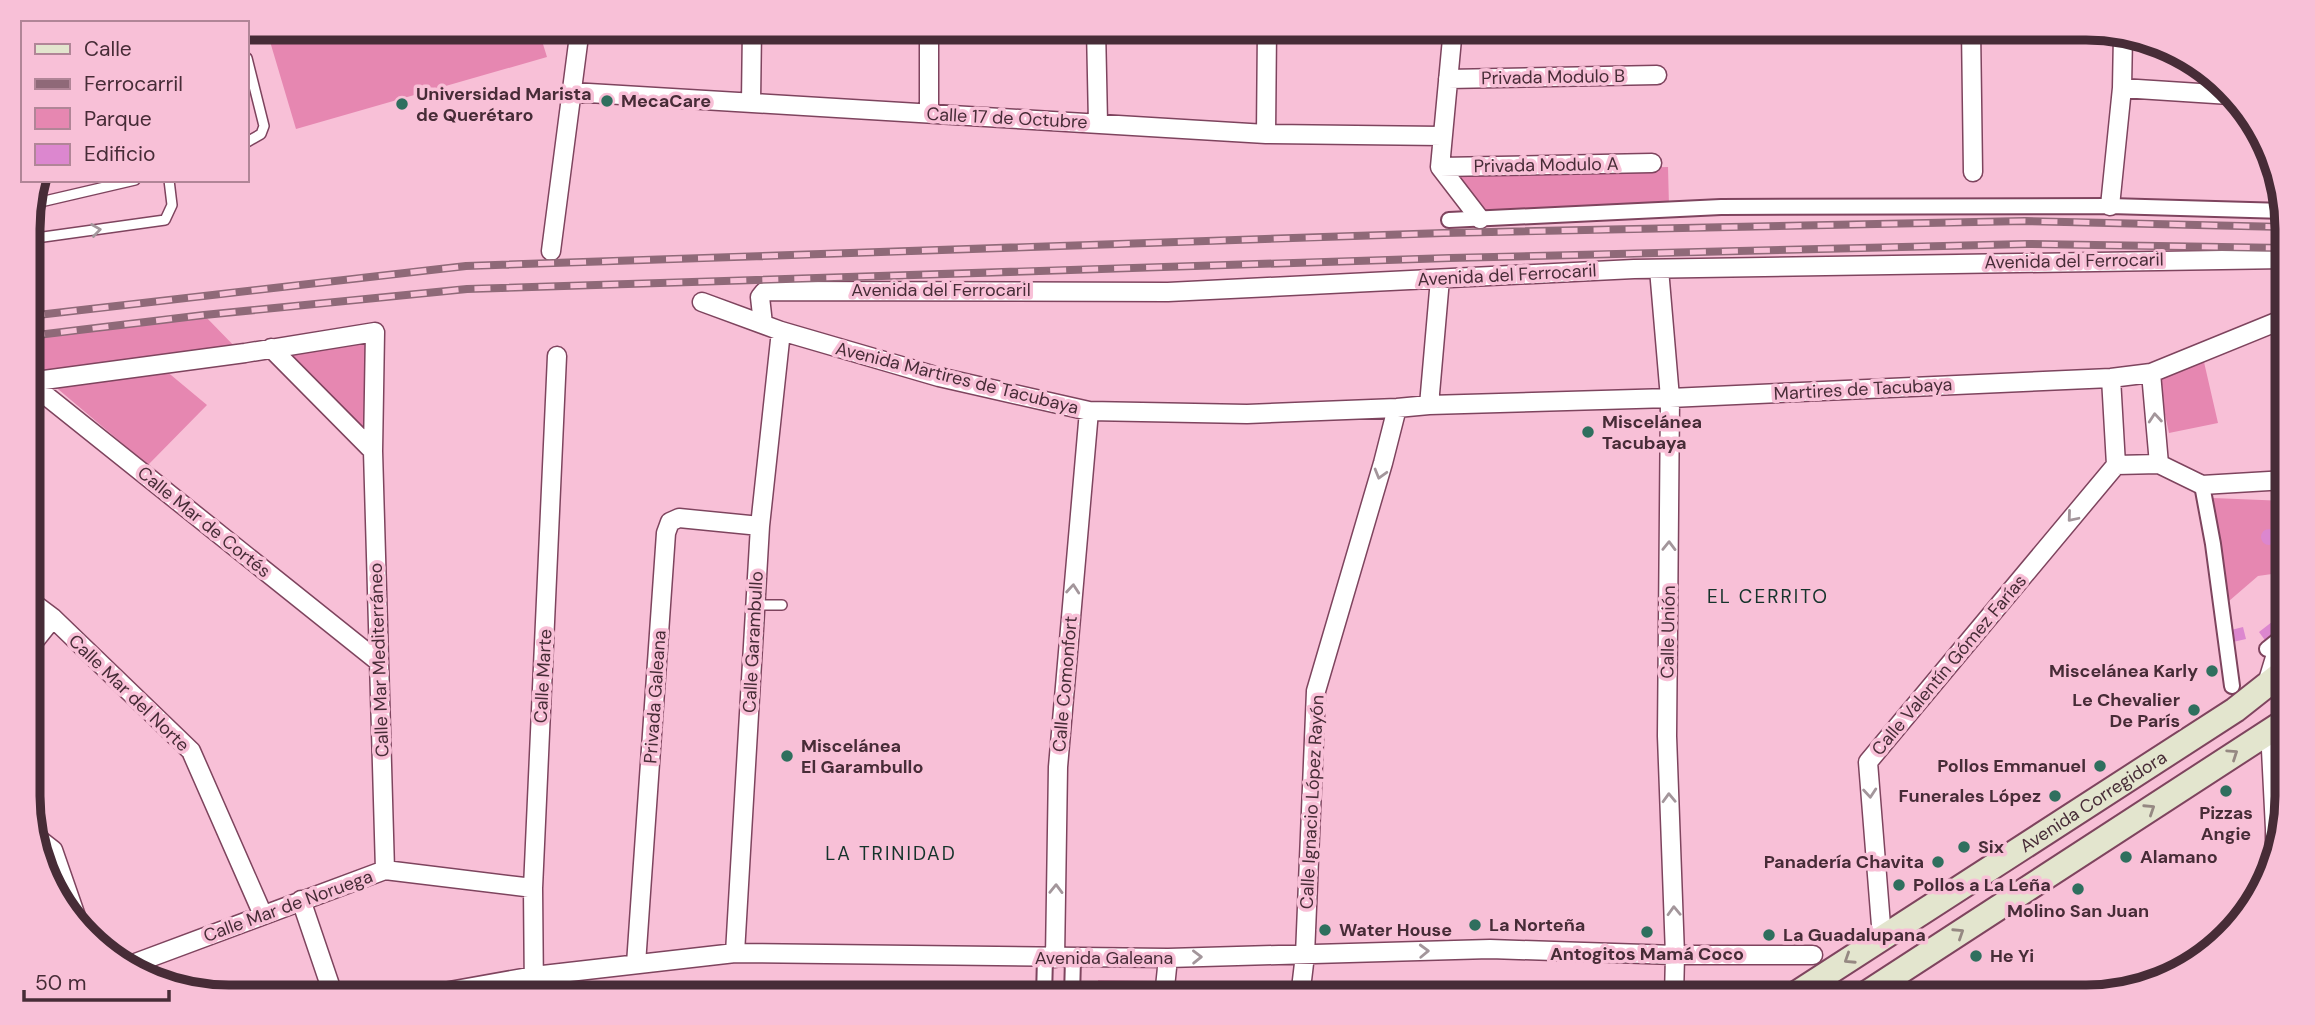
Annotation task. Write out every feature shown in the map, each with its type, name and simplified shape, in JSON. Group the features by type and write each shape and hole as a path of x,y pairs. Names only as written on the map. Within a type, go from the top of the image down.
{"main road":[{"name":"Avenida Corregidora","path":"1810,984 2242,692 2275,675"},
{"path":"1884,984 2275,727"}],"street":[{"path":"551,251 578,40"},
{"path":"751,102 752,40"},
{"path":"929,40 929,113"},
{"path":"1096,40 1098,123"},
{"path":"1266,134 1267,40"},
{"path":"1452,40 1440,167 1480,219"},
{"path":"1971,40 1973,172"},
{"path":"2110,205 2122,88 2123,44"},
{"name":"Privada Modulo B","path":"1448,79 1657,75"},
{"path":"2122,88 2217,94"},
{"name":"Calle 17 de Octubre","path":"572,92 1266,134 1441,136"},
{"name":"Privada Modulo A","path":"1440,167 1651,163"},
{"path":"1449,220 1720,207 2110,205 2274,211"},
{"name":"Avenida del Ferrocaril","path":"763,324 760,297 769,290 1168,292 1659,269 2275,258"},
{"name":"Calle Unión","path":"1659,269 1670,398 1667,736 1675,984"},
{"path":"1429,405 1440,279"},
{"name":"Avenida Martires de Tacubaya","path":"702,302 781,331 939,377 1089,411 1247,414 1429,405"},
{"name":"Martires de Tacubaya","path":"1429,405 1670,398 2111,378 2151,373 2275,322"},
{"name":"Calle Garambullo","path":"735,953 760,526 781,331"},
{"name":"Calle Mar Mediterráneo","path":"41,380 375,332 373,451 386,870"},
{"path":"271,348 373,451"},
{"name":"Calle Marte","path":"534,985 533,888 557,356"},
{"path":"2151,373 2159,464"},
{"path":"2111,378 2116,465 2159,464 2202,485 2275,481"},
{"name":"Calle Mar de Cortés","path":"41,391 379,662"},
{"name":"Calle Ignacio López Rayón","path":"1301,984 1316,691 1397,408"},
{"name":"Calle Comonfort","path":"1050,958 1058,766 1089,411"},
{"name":"Calle Valentín Gómez Farías","path":"1882,937 1868,762 2116,465"},
{"path":"2202,485 2242,692"},
{"name":"Privada Galeana","path":"636,964 666,533 670,522 679,518 760,526"},
{"name":"Calle Mar del Norte","path":"40,608 191,751 262,915"},
{"path":"40,634 53,618"},
{"path":"2267,649 2275,643"},
{"path":"47,845 53,850 68,893"},
{"name":"Calle Mar de Noruega","path":"140,961 386,870 533,888"},
{"path":"301,900 330,985"},
{"name":"Avenida Galeana","path":"534,976 735,953 1050,958 1168,958 1490,949 1675,955 1813,954"},
{"path":"1046,985 1050,958"},
{"path":"1072,985 1073,958"},
{"path":"1165,984 1168,958"},
{"path":"492,985 534,976"}],"lane":[{"path":"248,62 264,126 261,134 248,141"},
{"path":"43,202 126,182"},
{"path":"41,237 165,220 172,205 169,182"},
{"path":"755,605 782,605"},
{"path":"2242,692 2275,652"}],"green space":[{"path":"270,40 542,40 547,57 296,129"},
{"path":"1668,167 1669,206 1487,211 1451,172"},
{"path":"204,315 241,353 159,365 207,405 148,465 46,379 41,380 41,335"},
{"path":"372,333 370,447 272,348"},
{"path":"2204,362 2218,423 2169,433 2156,373"},
{"path":"2213,498 2275,501 2275,574 2258,576 2229,601"},
{"path":"1098,980 1153,981 1153,985 1098,985"}],"building":[{"path":"2266,529 2275,531 2275,543 2266,545 2261,540 2261,534"},
{"path":"2275,620 2275,637 2267,643 2259,632"},
{"path":"2243,627 2246,639 2233,642 2231,630"}],"railway":[{"path":"41,315 466,266 1444,233 2025,221 2275,227"},
{"path":"41,335 204,315 467,289 1450,258 2026,244 2275,248"}],"place":[{"name":"MecaCare","path":"607,101"},
{"name":"Universidad Marista de Querétaro","path":"402,104"},
{"name":"Miscelánea Tacubaya","path":"1588,432"},
{"name":"Miscelánea Karly","path":"2212,671"},
{"name":"Le Chevalier De París","path":"2194,710"},
{"name":"Miscelánea El Garambullo","path":"787,756"},
{"name":"Pollos Emmanuel","path":"2100,766"},
{"name":"Pizzas Angie","path":"2226,791"},
{"name":"Funerales López","path":"2055,796"},
{"name":"Six","path":"1964,847"},
{"name":"Alamano","path":"2126,857"},
{"name":"Panadería Chavita","path":"1938,862"},
{"name":"Pollos a La Leña","path":"1899,885"},
{"name":"Molino San Juan","path":"2078,889"},
{"name":"La Norteña","path":"1475,925"},
{"name":"Water House","path":"1325,930"},
{"name":"Antogitos Mamá Coco","path":"1647,932"},
{"name":"La Guadalupana","path":"1769,935"},
{"name":"He Yi","path":"1976,956"}],"district":[{"name":"EL CERRITO","path":"1768,596"},
{"name":"LA TRINIDAD","path":"891,853"}]}
